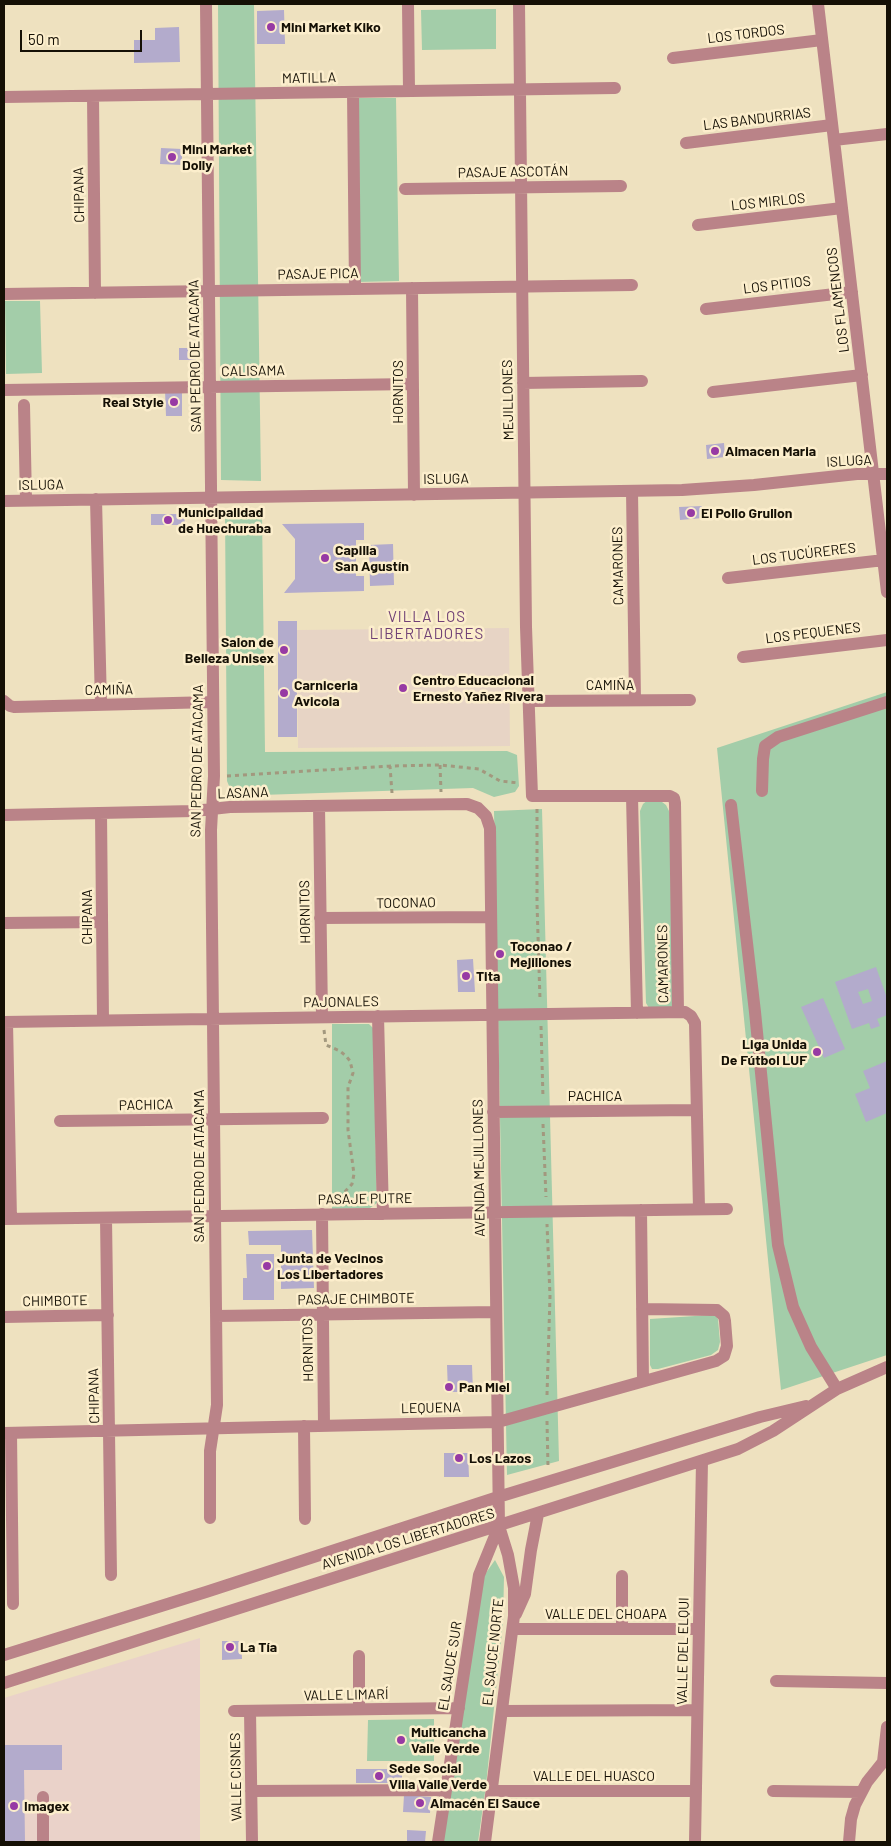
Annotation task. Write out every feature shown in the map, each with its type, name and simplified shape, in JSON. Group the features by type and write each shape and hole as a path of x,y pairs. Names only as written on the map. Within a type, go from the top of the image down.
{"street":[{"name":"SAN PEDRO DE ATACAMA","path":"206,4 214,776 212,809 213,1019 217,1405 210,1451 210,1518"},
{"path":"408,4 409,91"},
{"name":"MEJILLONES","path":"519,4 526,626 532,790"},
{"name":"LOS FLAMENCOS","path":"818,4 887,592"},
{"name":"LOS TORDOS","path":"673,58 822,40"},
{"name":"MATILLA","path":"4,97 615,88"},
{"path":"353,92 355,289"},
{"name":"CHIPANA","path":"93,96 95,293"},
{"name":"LAS BANDURRIAS","path":"686,142 832,124"},
{"path":"834,140 887,134"},
{"name":"PASAJE ASCOTÁN","path":"405,189 621,186"},
{"name":"LOS MIRLOS","path":"698,225 842,208"},
{"name":"PASAJE PICA","path":"4,294 632,285"},
{"name":"HORNITOS","path":"412,288 414,495"},
{"name":"LOS PITIOS","path":"706,308 852,292"},
{"path":"713,392 862,375"},
{"path":"523,383 642,381"},
{"name":"CALISAMA","path":"4,390 413,384"},
{"path":"24,405 26,500"},
{"name":"ISLUGA","path":"4,501 632,491 716,488 857,474 887,474"},
{"name":"CAMARONES","path":"632,491 635,700"},
{"path":"96,499 101,705"},
{"name":"LOS TUCÚRERES","path":"728,578 884,560"},
{"name":"LOS PEQUENES","path":"743,657 887,640"},
{"name":"CAMIÑA","path":"529,701 690,700"},
{"name":"CAMIÑA","path":"5,702 14,707 213,702"},
{"path":"762,791 765,746 778,737 887,702"},
{"path":"532,790 632,796"},
{"name":"CAMARONES","path":"637,1012 632,796 670,796 674,798 675,803 678,1012 688,1014 694,1023 699,1209"},
{"name":"LASANA","path":"4,815 194,811 230,807 467,804 482,811"},
{"path":"731,805 755,1012 778,1245 793,1307 811,1347 837,1389"},
{"name":"HORNITOS","path":"319,806 322,1017"},
{"name":"AVENIDA MEJILLONES","path":"482,811 490,828 499,1526"},
{"name":"CHIPANA","path":"102,813 103,1020"},
{"name":"TOCONAO","path":"320,918 491,917"},
{"path":"4,923 102,922"},
{"name":"PAJONALES","path":"5,1022 678,1012"},
{"path":"378,1016 383,1214"},
{"path":"5,1022 7,1219"},
{"name":"PACHICA","path":"493,1112 696,1110"},
{"name":"PACHICA","path":"60,1121 323,1118"},
{"name":"PASAJE PUTRE","path":"7,1219 727,1209"},
{"path":"641,1210 643,1381"},
{"name":"HORNITOS","path":"322,1214 324,1426"},
{"name":"CHIPANA","path":"106,1218 111,1575"},
{"name":"LEQUENA","path":"7,1433 498,1422 716,1361 724,1356 727,1346 725,1321 724,1316 717,1310 642,1309"},
{"name":"PASAJE CHIMBOTE","path":"216,1316 496,1312"},
{"name":"CHIMBOTE","path":"4,1317 108,1315"},
{"name":"AVENIDA LOS LIBERTADORES","path":"4,1683 738,1450 793,1419 812,1404 837,1389 887,1367"},
{"name":"AVENIDA LOS LIBERTADORES","path":"4,1655 206,1592 498,1497 760,1417 812,1404"},
{"path":"304,1426 305,1519"},
{"path":"7,1433 13,1604"},
{"name":"VALLE DEL ELQUI","path":"694,1842 702,1461"},
{"path":"514,1622 525,1594 538,1514"},
{"name":"EL SAUCE NORTE","path":"486,1842 514,1622 514,1588 508,1555 499,1526"},
{"name":"EL SAUCE SUR","path":"438,1842 479,1575 499,1526"},
{"path":"622,1576 622,1629"},
{"name":"VALLE DEL CHOAPA","path":"514,1622 622,1629 699,1630"},
{"path":"359,1656 359,1709"},
{"path":"776,1681 887,1683"},
{"name":"VALLE LIMARÍ","path":"234,1711 459,1708"},
{"name":"VALLE CISNES","path":"250,1710 252,1842"},
{"path":"502,1710 697,1710"},
{"path":"849,1842 851,1819 861,1792 885,1762 887,1726"},
{"path":"251,1791 446,1790"},
{"name":"VALLE DEL HUASCO","path":"492,1791 696,1791"},
{"path":"773,1791 861,1792"},
{"path":"43,1797 43,1842"}],"path":[{"path":"214,776 440,765 479,769 500,781 532,790"},
{"path":"440,765 441,805"},
{"path":"390,766 393,805"},
{"path":"322,1017 326,1045 346,1056 353,1073 348,1087 348,1130 354,1174 352,1184 341,1196 339,1214"},
{"path":"546,1408 549,1482"}],"shaded area":[{"name":"Centro Educacional Ernesto Yañez Rivera","path":"509,628 510,746 298,748 297,630"},
{"path":"200,1638 200,1842 4,1842 4,1698"}],"green space":[{"path":"218,4 254,4 261,481 221,480"},
{"path":"496,9 496,49 422,50 421,10"},
{"path":"355,98 396,98 399,281 358,282"},
{"path":"5,301 40,301 42,373 6,374"},
{"path":"225,511 262,512 265,752 507,751 517,755 519,786 515,792 494,797 473,788 261,795 232,793 227,781"},
{"name":"Liga Unida De Fútbol LUF","path":"887,692 887,1355 781,1390 717,748"},
{"path":"658,799 666,805 671,815 674,1004 670,1008 649,1008 646,1003 640,811 643,804 648,800"},
{"path":"542,809 559,1461 507,1475 494,811"},
{"path":"332,1024 369,1024 373,1028 377,1203 370,1208 332,1209"},
{"path":"716,1316 718,1319 720,1342 718,1350 711,1355 652,1369 650,1365 650,1319"},
{"path":"495,1560 504,1577 503,1622 486,1785 478,1842 443,1842 483,1577"},
{"name":"Multicancha Valle Verde","path":"434,1719 434,1761 367,1761 368,1720"}],"building":[{"name":"Mini Market Kiko","path":"284,10 285,44 257,44 257,11"},
{"path":"179,27 180,62 134,63 134,40 155,40 155,28"},
{"path":"161,148 182,149 182,165 160,164"},
{"path":"179,348 196,348 196,360 179,360"},
{"path":"165,390 182,390 182,416 166,416"},
{"name":"Almacen Maria","path":"724,443 725,457 707,459 706,445"},
{"name":"El Pollo Grullon","path":"702,506 703,518 680,520 679,507"},
{"name":"Municipalidad de Huechuraba","path":"151,514 184,514 185,525 151,525"},
{"name":"Capilla San Agustín","path":"364,523 364,540 356,540 356,576 364,576 364,591 284,593 295,579 295,539 282,524"},
{"path":"393,544 394,585 370,586 369,545"},
{"path":"278,621 297,621 297,737 278,737"},
{"name":"Tita","path":"473,959 475,992 458,992 457,960"},
{"path":"876,967 887,998 887,1015 877,1019 880,1026 871,1029 869,1023 852,1029 835,982","holes":["868,989 872,1001 863,1004 858,992"]},
{"path":"823,998 845,1049 824,1058 801,1007"},
{"path":"887,1061 887,1113 866,1122 855,1094 870,1088 863,1071"},
{"path":"312,1230 314,1288 281,1289 281,1245 249,1245 248,1231"},
{"name":"Junta de Vecinos Los Libertadores","path":"246,1254 274,1254 274,1300 243,1300 243,1278 247,1278"},
{"path":"447,1365 472,1365 473,1392 448,1392"},
{"path":"444,1453 468,1453 469,1477 444,1477"},
{"path":"222,1641 241,1641 242,1659 222,1660"},
{"name":"Imagex","path":"4,1745 62,1745 62,1770 24,1770 25,1842 4,1842"},
{"name":"Sede Social Villa Valle Verde","path":"356,1769 402,1769 402,1783 356,1783"},
{"path":"404,1795 431,1797 430,1813 403,1812"},
{"path":"407,1830 426,1831 425,1842 407,1842"}],"place":[{"name":"Mini Market Kiko","path":"271,27"},
{"name":"Mini Market Dolly","path":"172,157"},
{"name":"Real Style","path":"174,402"},
{"name":"Almacen Maria","path":"715,451"},
{"name":"El Pollo Grullon","path":"691,513"},
{"name":"Municipalidad de Huechuraba","path":"168,520"},
{"name":"Capilla San Agustín","path":"325,558"},
{"name":"Salon de Belleza Unisex","path":"284,650"},
{"name":"Centro Educacional Ernesto Yañez Rivera","path":"403,688"},
{"name":"Carniceria Avicola","path":"284,693"},
{"name":"Toconao / Mejillones","path":"500,954"},
{"name":"Tita","path":"466,976"},
{"name":"Liga Unida De Fútbol LUF","path":"817,1052"},
{"name":"Junta de Vecinos Los Libertadores","path":"267,1266"},
{"name":"Pan Miel","path":"449,1387"},
{"name":"Los Lazos","path":"459,1458"},
{"name":"La Tía","path":"230,1647"},
{"name":"Multicancha Valle Verde","path":"401,1740"},
{"name":"Sede Social Villa Valle Verde","path":"379,1776"},
{"name":"Almacén El Sauce","path":"420,1803"},
{"name":"Imagex","path":"14,1806"}],"district":[{"name":"VILLA LOS LIBERTADORES","path":"427,626"}]}
